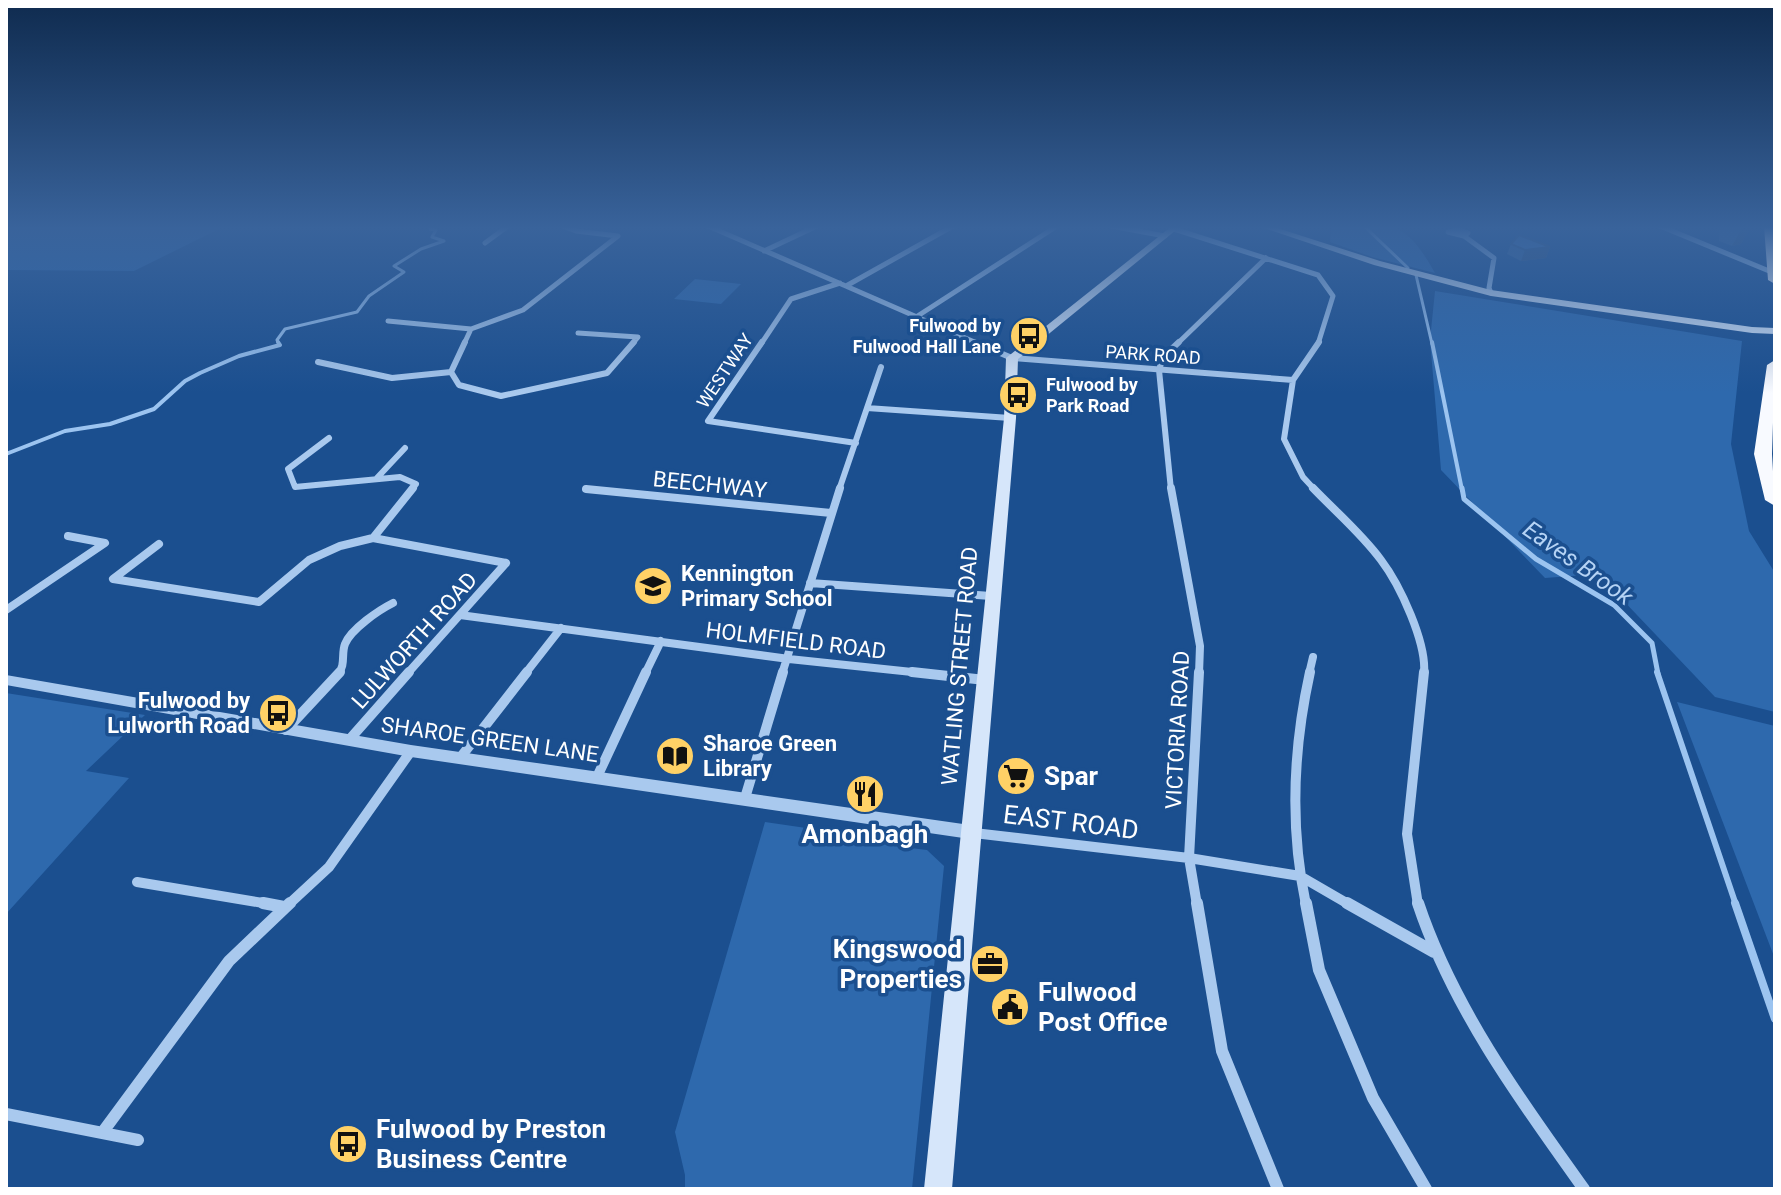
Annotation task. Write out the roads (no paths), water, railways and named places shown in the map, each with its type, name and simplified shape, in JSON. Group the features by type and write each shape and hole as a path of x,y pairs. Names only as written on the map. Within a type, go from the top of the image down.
{"highway":[{"path":"1775,365 1763,454 1775,500"}],"main road":[{"path":"1012,358 1107,282"},
{"path":"1453,282 1490,291 1752,330 1775,330"},
{"name":"WATLING STREET ROAD","path":"938,1189 1010,418 1012,358"}],"street":[{"path":"388,321 471,329 523,310 559,282"},
{"name":"PARK ROAD","path":"835,282 1012,358 1293,380"},
{"name":"WESTWAY","path":"849,282 791,299 708,421 856,443"},
{"path":"916,317 971,282"},
{"path":"1159,370 1163,357 1241,282"},
{"path":"1323,282 1333,296 1322,337 1293,380 1284,439 1303,477 1382,561 1413,620 1425,665 1407,834 1413,885 1434,952 1514,1091 1584,1189"},
{"path":"1490,291 1491,282"},
{"path":"451,372 471,329"},
{"path":"451,372 459,385 501,396 607,373 638,337 578,333"},
{"path":"318,362 392,378 451,372"},
{"path":"745,798 831,513 881,367"},
{"name":"VICTORIA ROAD","path":"1159,370 1167,467 1200,646 1189,858 1222,1051 1278,1189"},
{"path":"867,408 1010,418"},
{"path":"159,544 113,579 259,602 309,560 340,546 373,538 416,484 400,477 295,487 288,469 329,438"},
{"path":"376,479 405,448"},
{"name":"BEECHWAY","path":"586,489 831,513"},
{"path":"6,610 105,543 68,536"},
{"name":"LULWORTH ROAD","path":"349,740 506,563 373,538"},
{"path":"810,583 991,596"},
{"path":"286,730 342,670 345,643 375,612 393,603"},
{"name":"HOLMFIELD ROAD","path":"460,615 789,659 985,680"},
{"path":"460,758 561,628"},
{"path":"597,777 661,641"},
{"path":"1313,657 1301,713 1295,792 1300,876 1319,970 1373,1098 1426,1189"},
{"name":"SHAROE GREEN LANE","path":"6,680 411,751 970,832"},
{"path":"102,1133 229,961 329,867 411,751"},
{"name":"EAST ROAD","path":"970,832 1189,858 1300,876 1434,952"},
{"path":"137,882 284,907"},
{"path":"6,1114 138,1140"}],"waterway":[{"path":"278,342 285,329 357,312 369,296 390,282"},
{"name":"Eaves Brook","path":"1418,282 1432,344"},
{"path":"6,454 65,431 110,424 154,409 185,381 239,356 280,345 278,342"},
{"name":"Eaves Brook","path":"1432,342 1462,490"},
{"name":"Eaves Brook","path":"1462,488 1464,499 1536,559 1614,605 1652,643 1658,674"},
{"name":"Eaves Brook","path":"1657,672 1736,905"},
{"name":"Eaves Brook","path":"1735,903 1775,1019"}],"place":[{"name":"Fulwood by Fulwood Hall Lane","path":"1029,336"},
{"name":"Fulwood by Park Road","path":"1018,395"},
{"name":"Kennington Primary School","path":"653,586"},
{"name":"Fulwood by Lulworth Road","path":"278,713"},
{"name":"Sharoe Green Library","path":"675,756"},
{"name":"Spar","path":"1016,776"},
{"name":"Amonbagh","path":"865,794"},
{"name":"Kingswood Properties","path":"990,964"},
{"name":"Fulwood Post Office","path":"1010,1007"},
{"name":"Fulwood by Preston Business Centre","path":"348,1144"}]}
